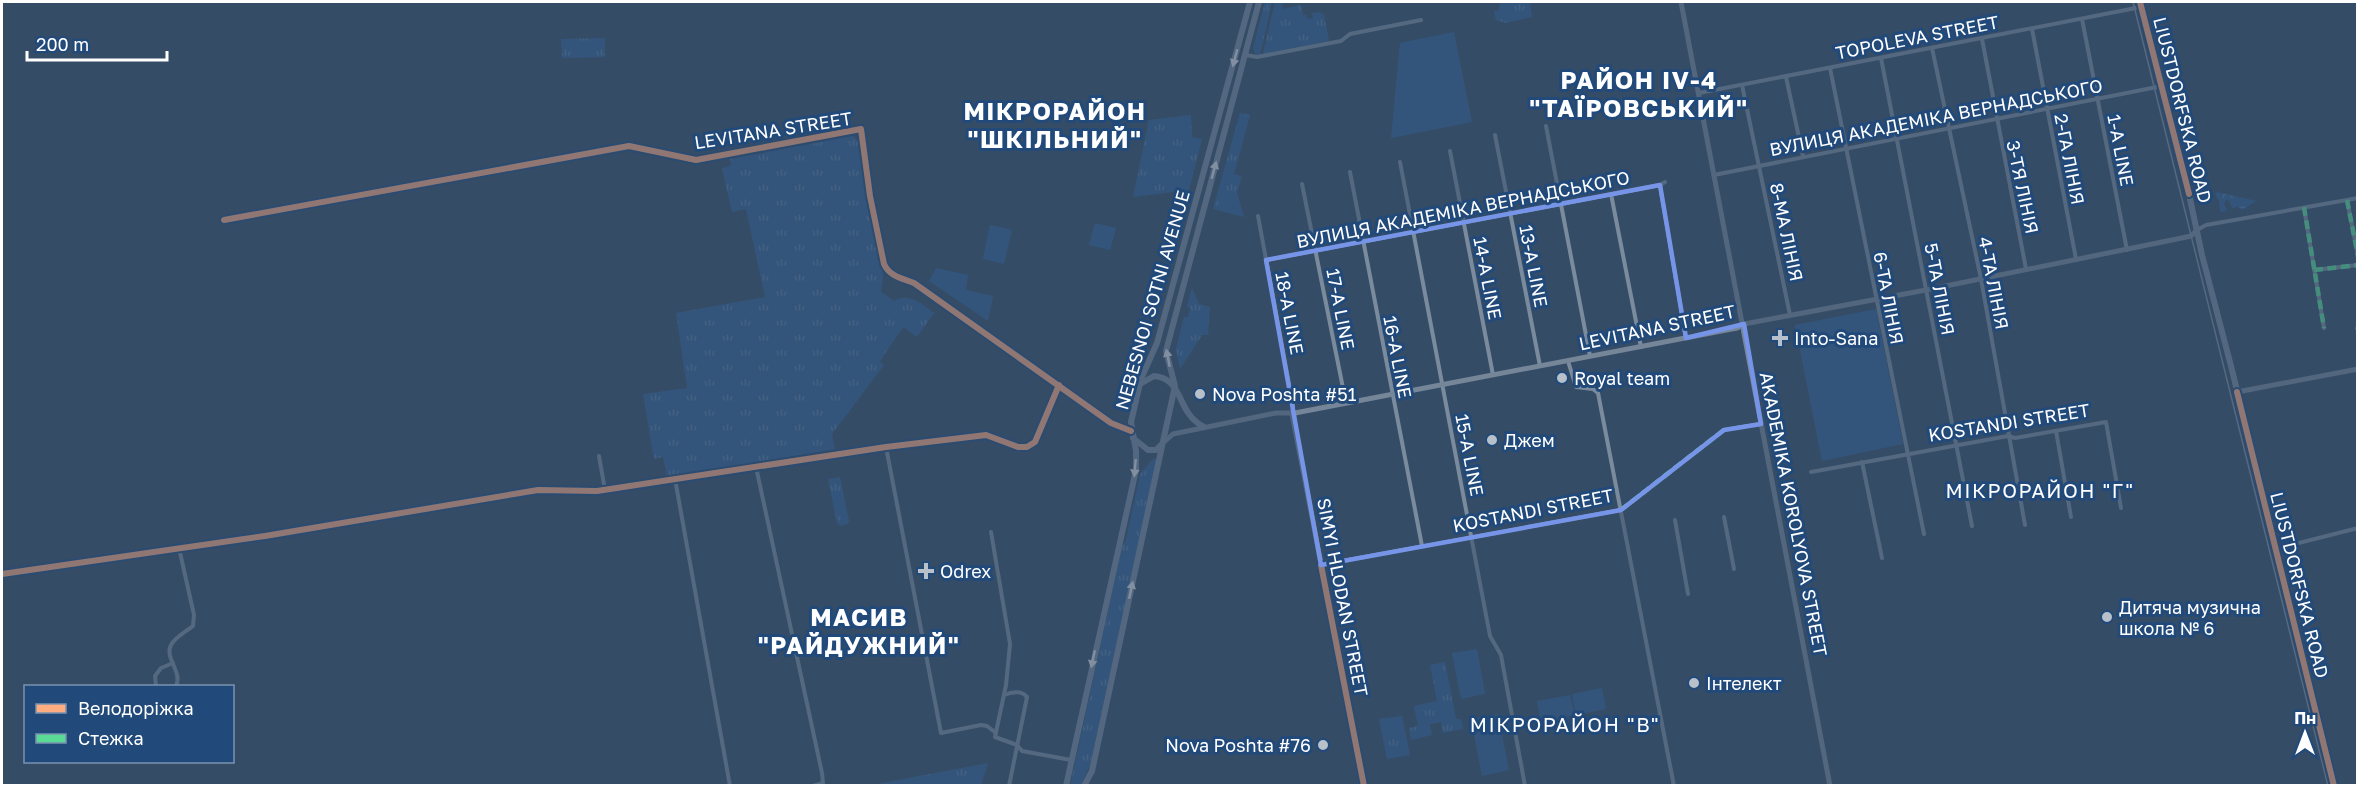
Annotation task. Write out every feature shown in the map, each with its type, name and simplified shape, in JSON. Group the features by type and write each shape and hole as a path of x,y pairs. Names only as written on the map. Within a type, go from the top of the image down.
{"main road":[{"name":"NEBESNOI SOTNI AVENUE","path":"1066,786 1135,473 1136,451 1131,422 1140,384 1157,343 1250,2"},
{"name":"NEBESNOI SOTNI AVENUE","path":"1084,786 1092,771 1175,386 1166,351 1259,2"},
{"name":"AKADEMIKA KOROLYOVA STREET","path":"1681,2 1830,786"},
{"name":"LIUSTDORFSKA ROAD","path":"2140,4 2334,786"},
{"path":"1216,130 1224,132"},
{"name":"LEVITANA STREET","path":"1132,435 1148,450 1156,450 1173,434 1204,427 1276,413 1292,414 1641,347 1737,328 1744,324 2127,250 2191,236 2196,231"},
{"path":"2237,392 2358,369"},
{"path":"1140,384 1146,379 1162,377 1175,386 1186,412 1196,423 1204,427"},
{"name":"SIMYI HLODAN STREET","path":"1292,414 1364,786"}],"street":[{"name":"TOPOLEVA STREET","path":"1699,93 2082,19 2140,4"},
{"name":"1-A LINE","path":"2082,19 2127,250"},
{"path":"1246,55 1257,57 1341,41 1350,34 1421,20"},
{"name":"2-ГА ЛІНІЯ","path":"2032,29 2076,259"},
{"name":"3-ТЯ ЛІНІЯ","path":"1982,39 1995,118 2026,269"},
{"name":"4-ТА ЛІНІЯ","path":"1932,48 1981,279 2025,525"},
{"name":"5-ТА ЛІНІЯ","path":"1881,58 1972,526"},
{"name":"6-ТА ЛІНІЯ","path":"1830,68 1848,147 1875,300 1924,534"},
{"path":"1786,76 1803,156"},
{"name":"8-МА ЛІНІЯ","path":"1742,85 1790,315"},
{"name":"ВУЛИЦЯ АКАДЕМІКА ВЕРНАДСЬКОГО","path":"1714,175 2162,86"},
{"path":"1546,126 1590,356"},
{"name":"LEVITANA STREET","path":"225,220 629,146 696,160 861,129 870,196 887,271 896,277 914,283 1111,423 1132,435"},
{"name":"13-A LINE","path":"1495,135 1540,366"},
{"name":"14-A LINE","path":"1450,151 1493,375"},
{"name":"15-A LINE","path":"1400,162 1491,640 1502,656 1525,786"},
{"name":"16-A LINE","path":"1350,172 1422,546"},
{"name":"17-A LINE","path":"1302,184 1346,404"},
{"name":"ВУЛИЦЯ АКАДЕМІКА ВЕРНАДСЬКОГО","path":"1266,260 1662,184 1686,338"},
{"path":"1611,194 1641,347"},
{"path":"2196,231 2206,225 2358,198"},
{"path":"2347,200 2358,256"},
{"path":"2304,207 2324,328"},
{"name":"18-A LINE","path":"1258,216 1293,405 1292,414"},
{"path":"2314,270 2358,265"},
{"path":"1568,361 1576,387 1593,389 1598,393 1674,786"},
{"path":"2,574 265,536 524,491 605,490 886,447 986,435 1018,447 1027,447 1035,442 1059,385"},
{"name":"KOSTANDI STREET","path":"1811,472 2008,435 2015,438 2106,422 2121,508"},
{"name":"KOSTANDI STREET","path":"1322,565 1621,510 1724,430 1761,424"},
{"path":"2056,431 2071,516"},
{"path":"886,447 941,733 984,725 996,732"},
{"path":"599,456 605,490"},
{"path":"1862,462 1882,558"},
{"path":"756,467 823,783 813,786"},
{"path":"675,479 730,786"},
{"path":"1724,518 1734,569"},
{"path":"1675,520 1688,594"},
{"path":"2275,549 2358,528"},
{"path":"991,532 1010,641 1004,695 995,737 1017,745 1022,751 1071,760"},
{"path":"176,685 178,677 170,649 172,643 193,626 194,615 179,548"},
{"path":"156,685 155,676 161,669 173,663"},
{"path":"1004,695 1011,692 1023,694 1026,697 1009,786"},
{"path":"1089,786 1092,771"}],"highlighted area":[{"path":"1660,185 1686,338 1744,324 1761,424 1724,430 1621,510 1321,565 1266,260"}],"green space":[{"path":"1265,2 1272,2 1260,55 1256,55 1253,48"},
{"path":"1275,2 1283,2 1282,9 1301,5 1303,15 1306,15 1307,19 1313,18 1312,13 1320,12 1324,15 1329,41 1263,54"},
{"path":"1500,2 1530,2 1532,17 1505,23 1496,20 1494,11 1499,10"},
{"path":"1454,32 1472,122 1391,138 1400,43"},
{"path":"605,38 605,57 562,58 561,39"},
{"path":"1240,113 1250,115 1234,174 1242,176 1237,193 1244,217 1213,209"},
{"path":"1191,115 1192,137 1202,139 1189,190 1133,197 1149,120"},
{"path":"853,136 858,141 883,276 881,292 894,301 910,298 934,313 917,337 903,327 880,361 884,365 832,434 835,449 667,477 663,457 654,459 643,394 687,388 676,313 765,297 746,209 732,212 722,168 731,166 730,159"},
{"path":"2217,192 2256,201 2242,210 2237,206 2233,209 2226,200 2224,204 2227,210 2224,212 2220,211 2219,200 2215,194"},
{"path":"1095,223 1116,228 1110,250 1089,245"},
{"path":"990,225 1012,230 1004,264 983,259"},
{"path":"936,268 968,275 966,290 993,296 988,321 929,281"},
{"path":"1192,288 1199,304 1210,307 1208,335 1202,335 1180,369 1176,349 1184,317 1188,317 1190,308 1187,307"},
{"path":"1876,309 1903,444 1822,461 1795,325"},
{"path":"1154,458 1155,467 1090,765 1081,785 1070,786 1140,474"},
{"path":"840,477 849,521 840,526 837,523 828,479"},
{"path":"1477,649 1485,694 1461,699 1452,653"},
{"path":"1445,662 1456,719 1461,719 1463,729 1443,733 1441,722 1430,724 1432,735 1411,740 1409,728 1418,726 1414,706 1437,701 1430,665"},
{"path":"1602,688 1606,709 1576,715 1572,694"},
{"path":"1570,695 1575,715 1541,722 1537,701"},
{"path":"1498,714 1509,770 1482,776 1471,719"},
{"path":"1402,716 1410,755 1387,759 1379,719"},
{"path":"988,763 981,785 872,785"}],"tram line":[{"path":"2133,2 2328,786"}],"marked path":[{"path":"2347,200 2358,256"},
{"path":"2304,207 2324,328"},
{"path":"2314,270 2358,265"},
{"path":"1621,510 1724,430"}],"cycle path":[{"path":"2140,2 2189,194"},
{"path":"224,220 629,146 696,160 861,129 870,196 884,264 890,272 914,283 1111,423 1131,431"},
{"path":"2,574 265,536 538,490 597,491 886,447 986,435 1018,447 1027,447 1035,442 1059,385"},
{"path":"2237,392 2334,786"},
{"path":"1321,565 1364,786"}],"place":[{"name":"Into-Sana","path":"1780,338"},
{"name":"Royal team","path":"1562,378"},
{"name":"Nova Poshta #51","path":"1200,394"},
{"name":"Джем","path":"1492,440"},
{"name":"Odrex","path":"926,571"},
{"name":"Дитяча музична школа № 6","path":"2107,617"},
{"name":"Інтелект","path":"1694,683"},
{"name":"Nova Poshta #76","path":"1323,745"}],"district":[{"name":"РАЙОН IV-4 \"ТАЇРОВСЬКИЙ\"","path":"1639,93"},
{"name":"МІКРОРАЙОН \"ШКІЛЬНИЙ\"","path":"1055,124"},
{"name":"МІКРОРАЙОН \"Г\"","path":"2040,490"},
{"name":"МАСИВ \"РАЙДУЖНИЙ\"","path":"859,630"},
{"name":"МІКРОРАЙОН \"В\"","path":"1565,724"}]}
